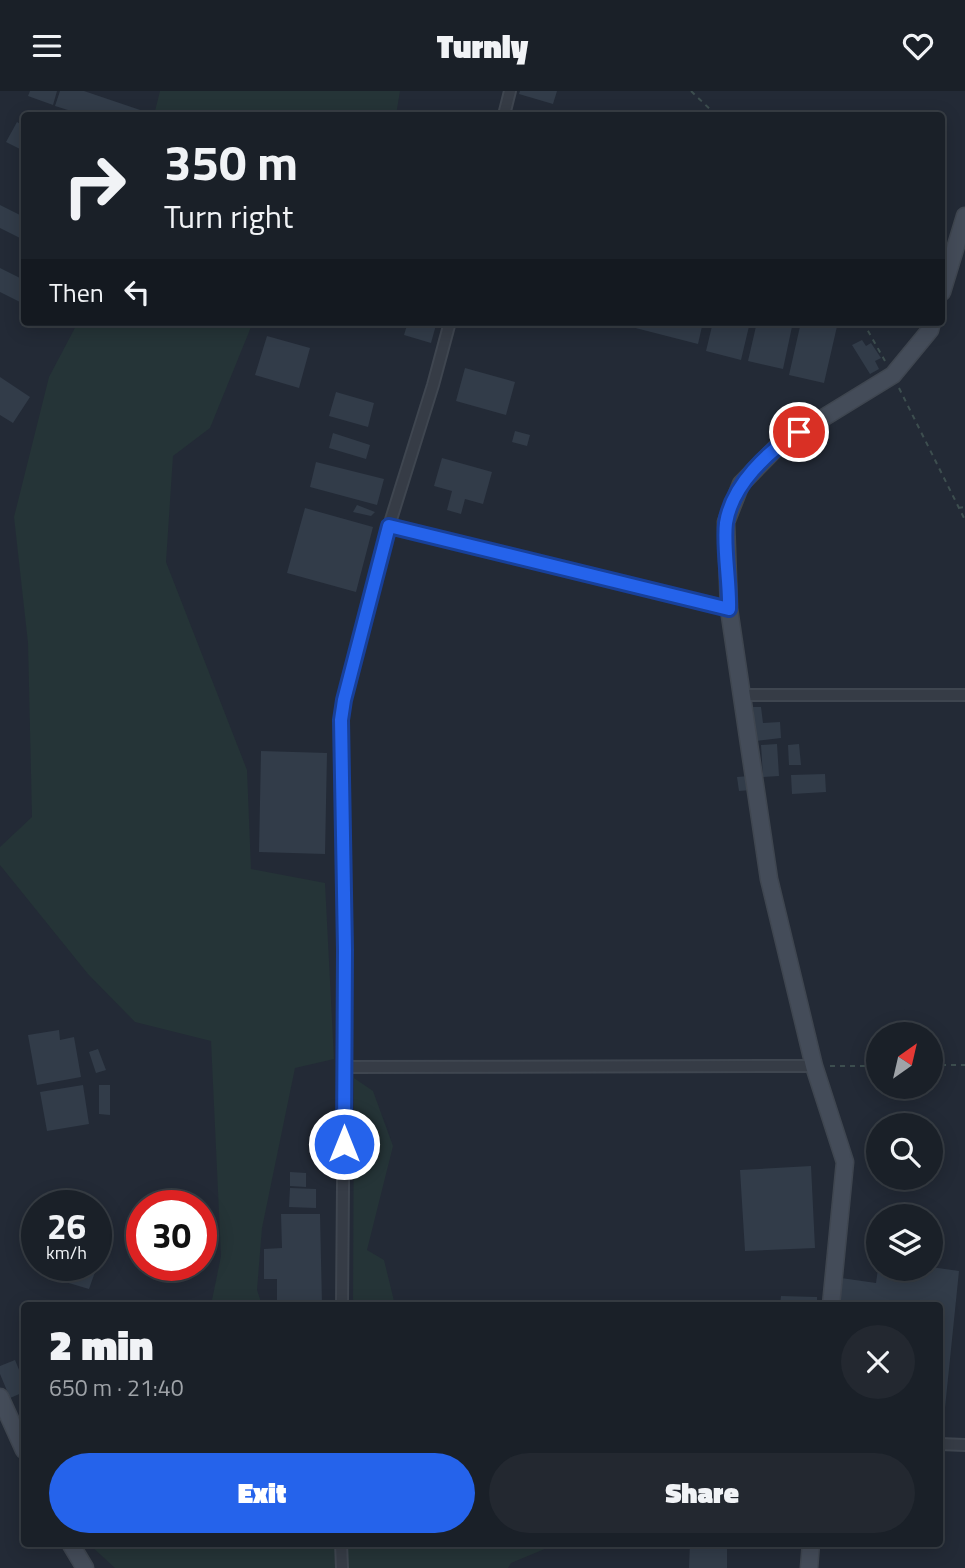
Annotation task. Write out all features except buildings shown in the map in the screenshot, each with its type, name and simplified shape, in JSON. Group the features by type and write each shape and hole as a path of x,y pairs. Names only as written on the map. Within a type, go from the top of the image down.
{"street":[{"path":"505,112 510,91"},
{"path":"945,282 965,216"},
{"path":"342,1302 344,1067 341,720 389,526 449,326"},
{"path":"831,1302 845,1162 814,1066 769,879 729,609 726,522 741,484 779,445 893,375 931,326"},
{"path":"389,526 729,609"},
{"path":"743,695 965,695"},
{"path":"344,1067 814,1066"},
{"path":"0,1397 21,1443"},
{"path":"943,1444 965,1445"},
{"path":"72,1547 85,1568"},
{"path":"341,1547 342,1568"},
{"path":"809,1568 811,1547"}],"path":[{"path":"691,91 713,112"},
{"path":"865,326 893,375 965,520"},
{"path":"957,508 965,507"},
{"path":"943,1065 965,1065"},
{"path":"814,1066 866,1066"}],"shaded area":[{"path":"160,91 400,91 396,112 155,112"},
{"path":"76,326 251,326 210,428 173,456 166,562 247,770 251,869 325,883 334,1059 295,1068 262,1228 257,1290 261,1302 212,1302 221,1256 211,1041 135,1022 88,974 0,865 0,847 32,817 28,643 14,517 49,377"},
{"path":"354,1078 373,1091 393,1146 367,1250 384,1260 394,1302 353,1302"},
{"path":"92,1547 548,1547 511,1563 508,1568 115,1568"}],"route":[{"path":"344,1144 345,950 341,720 389,526 729,609 726,522 741,484 779,445 799,432"}]}
